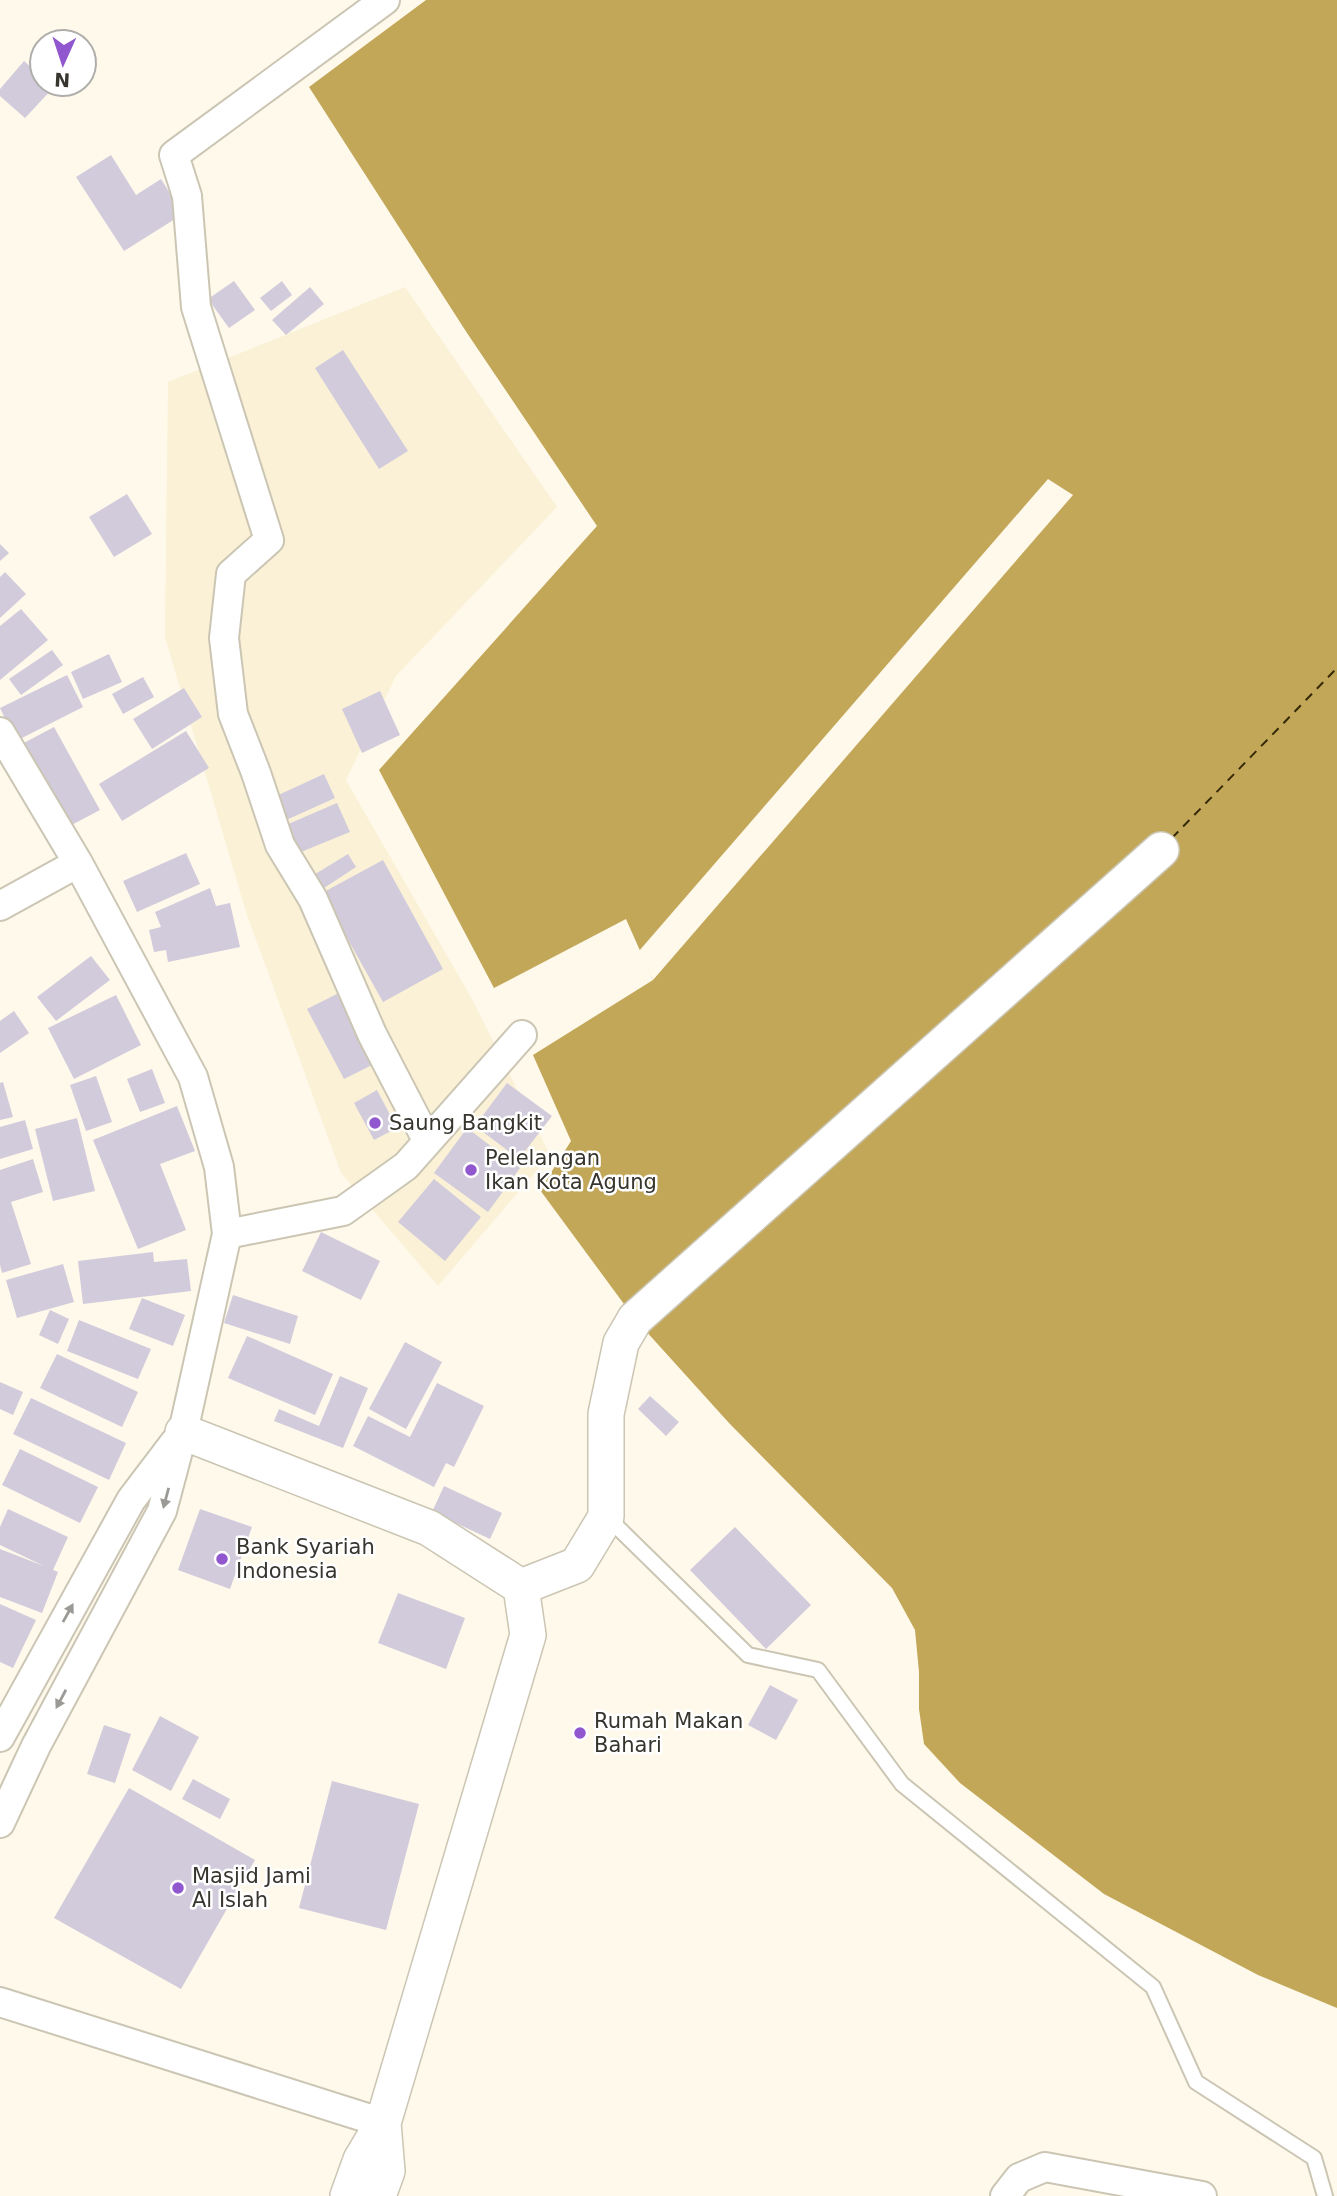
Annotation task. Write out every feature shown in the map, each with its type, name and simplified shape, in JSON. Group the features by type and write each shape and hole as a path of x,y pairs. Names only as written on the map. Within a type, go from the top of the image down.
{"street":[{"path":"385,0 174,155 187,195 196,307 269,540 231,574 224,638 233,714 280,845 313,899 372,1034 427,1140"},
{"path":"0,732 78,863 193,1077 219,1167 228,1234 183,1432 162,1511 36,1746 0,1823"},
{"path":"521,1587 577,1565 606,1517 606,1414 621,1343 635,1320 1161,850"},
{"path":"0,906 78,863"},
{"path":"228,1234 343,1211 406,1166 522,1035"},
{"path":"183,1432 429,1528 521,1587 528,1634 383,2123 361,2160 348,2196"},
{"path":"0,1737 131,1500 183,1432"},
{"path":"0,2002 383,2123"},
{"path":"378,2196 387,2171 383,2123"},
{"path":"1004,2196 1019,2178 1045,2167 1202,2196"}],"lane":[{"path":"606,1517 748,1655 818,1670 902,1784 1153,1987 1196,2082 1314,2158 1325,2196"}],"shaded area":[{"path":"426,0 1337,0 1337,2008 1258,1975 1104,1894 960,1783 924,1744 919,1709 915,1630 892,1588 729,1423 635,1319 540,1190 571,1141 533,1055 653,980 626,919 494,988 379,770 597,526 467,333 309,87"},
{"path":"405,287 557,507 396,676 346,780 472,999 550,1155 438,1286 341,1173 246,912 165,637 168,382"}],"pier":[{"path":"1048,479 1073,495 653,980 639,951"}],"building":[{"path":"24,61 28,65 28,98 44,98 25,118 0,96 0,89"},
{"path":"111,155 136,195 161,179 183,214 124,251 76,177"},
{"path":"234,281 255,310 229,328 208,299"},
{"path":"282,281 292,295 271,311 260,298"},
{"path":"310,287 324,304 286,335 272,320"},
{"path":"343,350 408,451 379,469 315,368"},
{"path":"127,494 152,534 114,557 89,517"},
{"path":"0,544 9,553 0,561"},
{"path":"5,572 26,594 0,618 0,577"},
{"path":"21,609 48,640 0,680 0,626"},
{"path":"52,650 63,665 21,695 9,679"},
{"path":"109,654 122,682 83,699 71,672"},
{"path":"67,675 83,707 16,741 0,708"},
{"path":"143,677 154,697 123,714 112,694"},
{"path":"184,688 202,717 152,749 133,719"},
{"path":"380,691 400,735 362,753 342,709"},
{"path":"54,727 100,810 64,829 18,746"},
{"path":"186,731 209,768 122,821 99,784"},
{"path":"324,774 335,798 284,821 274,797"},
{"path":"337,803 350,832 291,856 279,828"},
{"path":"186,853 200,884 137,912 123,881"},
{"path":"348,854 356,867 321,890 312,876"},
{"path":"383,860 443,969 383,1002 322,893"},
{"path":"210,888 216,906 230,903 240,947 168,962 166,950 154,952 149,930 161,927 155,912"},
{"path":"91,956 110,980 56,1021 37,997"},
{"path":"337,994 374,1064 344,1079 307,1009"},
{"path":"116,995 141,1045 74,1079 48,1028"},
{"path":"14,1011 29,1033 0,1053 0,1021"},
{"path":"152,1069 165,1103 140,1112 127,1079"},
{"path":"96,1076 112,1122 86,1131 70,1085"},
{"path":"3,1082 13,1117 0,1120 0,1083"},
{"path":"507,1083 552,1116 519,1159 475,1126"},
{"path":"377,1090 397,1128 374,1140 354,1103"},
{"path":"177,1106 195,1151 160,1164 186,1230 138,1249 93,1140"},
{"path":"77,1118 95,1191 53,1201 35,1129"},
{"path":"25,1120 33,1149 0,1159 0,1127"},
{"path":"467,1128 520,1168 488,1212 434,1173"},
{"path":"33,1159 43,1192 11,1202 31,1264 2,1273 0,1170"},
{"path":"434,1179 481,1217 445,1261 398,1222"},
{"path":"321,1232 380,1261 361,1300 302,1271"},
{"path":"153,1252 154,1262 187,1259 191,1291 83,1304 78,1261"},
{"path":"63,1264 74,1302 17,1318 6,1280"},
{"path":"233,1295 298,1316 290,1344 224,1323"},
{"path":"142,1298 185,1315 173,1346 129,1329"},
{"path":"50,1310 69,1319 58,1344 39,1335"},
{"path":"79,1320 151,1349 138,1379 67,1351"},
{"path":"247,1336 333,1374 315,1415 228,1378"},
{"path":"405,1342 442,1362 406,1429 369,1409"},
{"path":"57,1354 138,1392 122,1427 40,1388"},
{"path":"340,1376 368,1388 343,1448 274,1421 279,1409 319,1426"},
{"path":"0,1382 23,1392 13,1415 0,1409"},
{"path":"437,1383 484,1406 454,1467 446,1463 434,1487 353,1446 368,1416 410,1437"},
{"path":"650,1396 679,1422 666,1436 638,1409"},
{"path":"31,1398 126,1443 109,1480 13,1434"},
{"path":"20,1449 98,1487 80,1523 2,1485"},
{"path":"444,1486 502,1513 490,1539 432,1512"},
{"path":"8,1509 68,1537 53,1570 58,1572 42,1613 0,1597 0,1549 44,1566 0,1545 0,1527"},
{"path":"200,1509 252,1527 230,1589 178,1570"},
{"path":"735,1527 811,1605 766,1649 690,1570"},
{"path":"398,1593 465,1618 446,1669 378,1643"},
{"path":"0,1604 36,1620 13,1668 0,1662"},
{"path":"770,1685 798,1700 776,1740 748,1725"},
{"path":"160,1716 199,1737 171,1791 132,1770"},
{"path":"104,1725 131,1734 115,1783 87,1774"},
{"path":"193,1779 230,1799 220,1819 182,1799"},
{"path":"332,1781 419,1804 386,1930 299,1908"},
{"path":"129,1788 255,1860 181,1989 54,1918"}],"ferry route":[{"path":"1172,838 1337,668"}],"place":[{"name":"Saung Bangkit","path":"375,1123"},
{"name":"Pelelangan Ikan Kota Agung","path":"471,1170"},
{"name":"Bank Syariah Indonesia","path":"222,1559"},
{"name":"Rumah Makan Bahari","path":"580,1733"},
{"name":"Masjid Jami Al Islah","path":"178,1888"}]}
